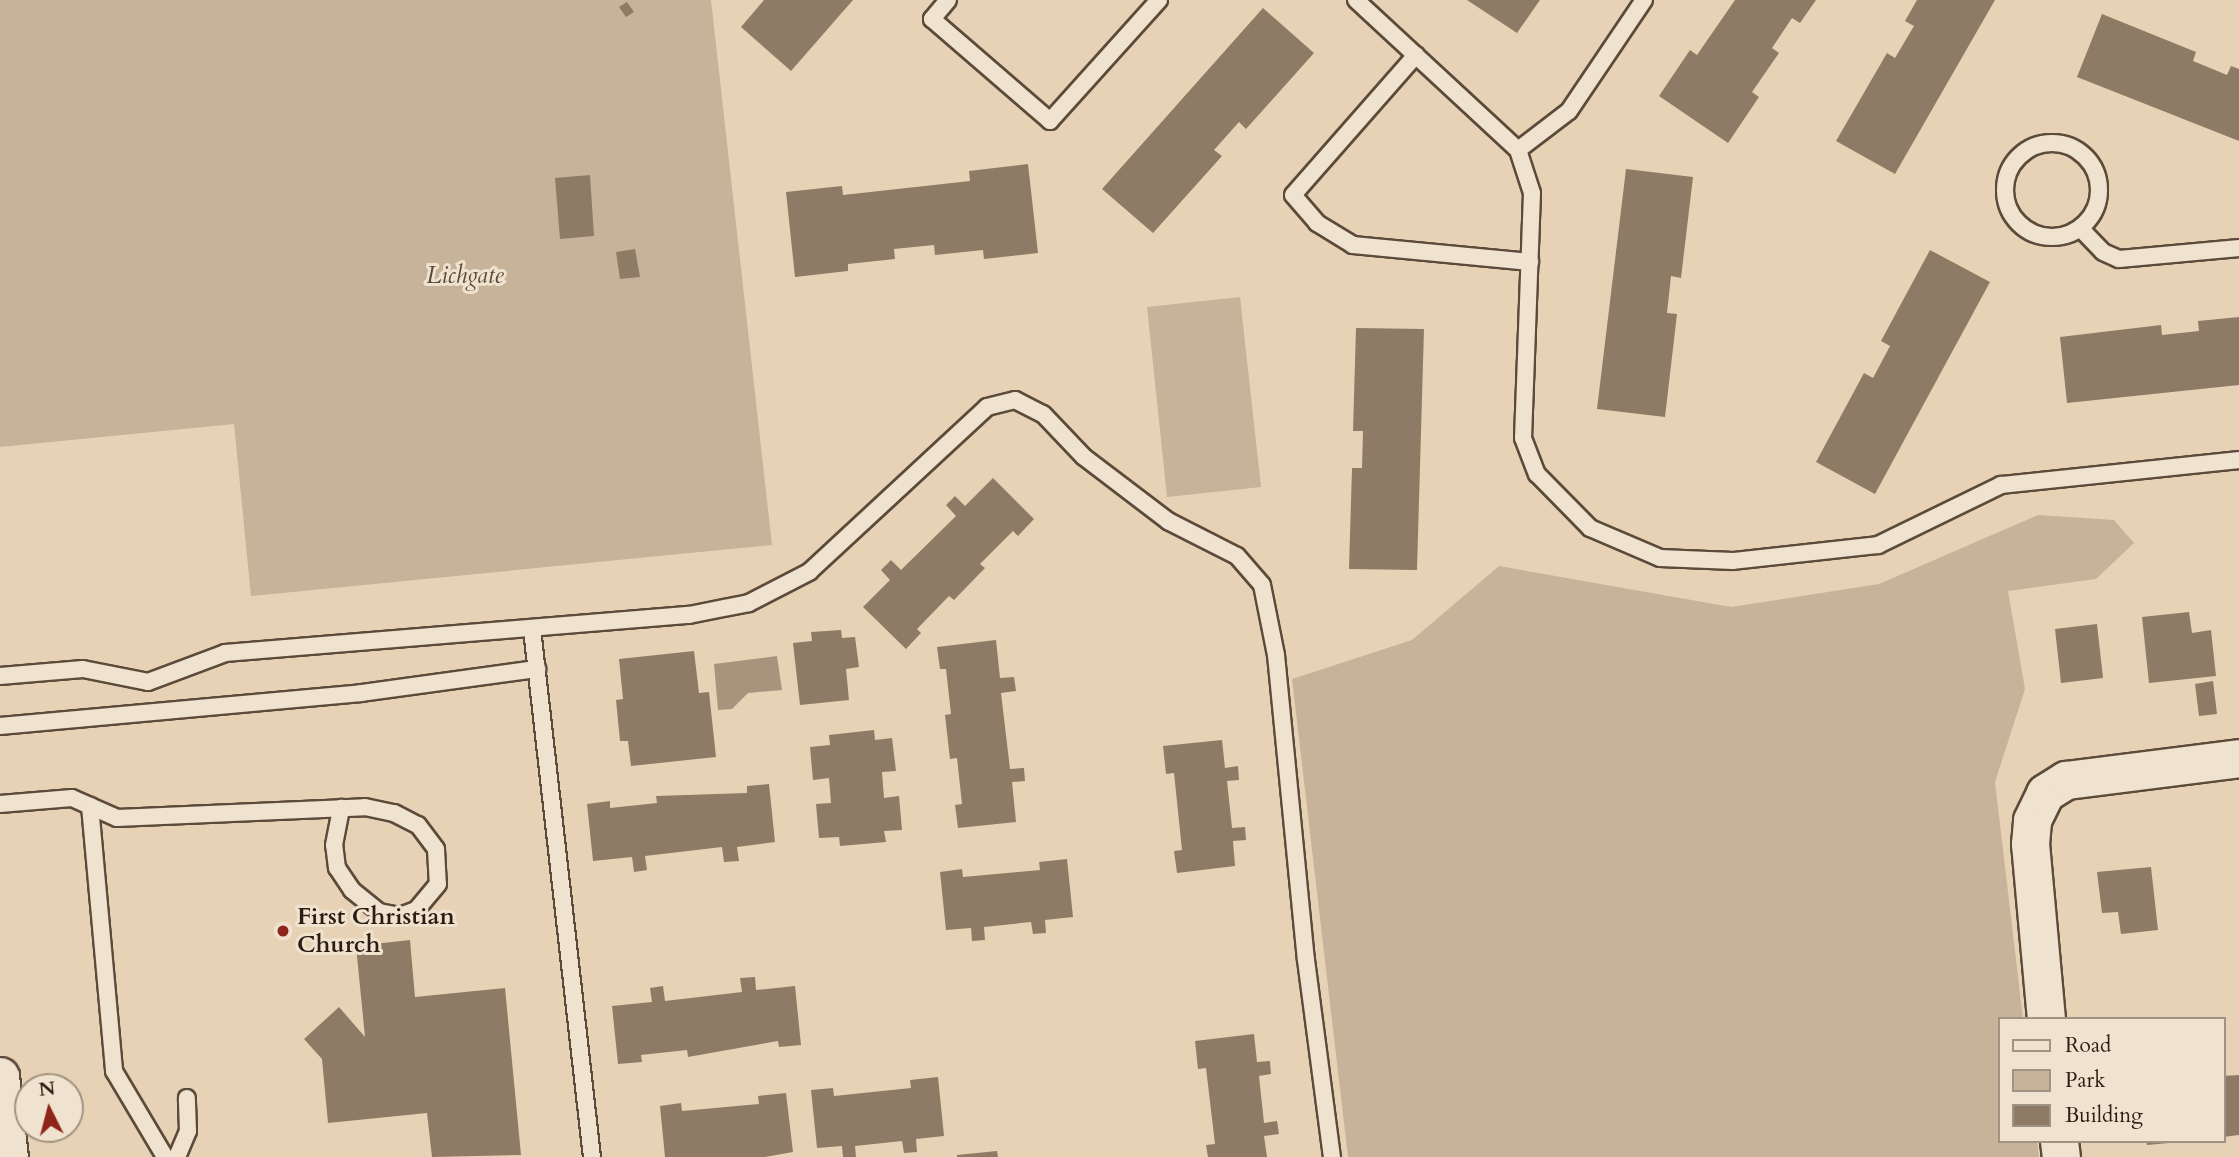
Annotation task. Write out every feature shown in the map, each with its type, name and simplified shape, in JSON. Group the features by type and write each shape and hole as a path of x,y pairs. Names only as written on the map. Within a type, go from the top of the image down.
{"street":[{"path":"2046,1017 2030,844 2032,820 2045,793 2066,780 2239,758"},
{"path":"0,1076 9,1157"}],"lane":[{"path":"948,0 932,19 1050,121 1160,0"},
{"path":"1356,0 1518,150 1532,193 1523,438 1537,474 1590,528 1660,558 1732,561 1878,545 2001,485 2239,460"},
{"path":"1518,150 1569,111 1644,0"},
{"path":"1416,55 1293,195 1317,223 1353,245 1530,262"},
{"path":"2057,144 2086,158 2099,187 2092,215 2080,228 2046,237 2017,223 2005,193 2008,172 2016,159 2029,149 2057,144"},
{"path":"2080,228 2103,252 2119,259 2239,248"},
{"path":"0,676 83,668 148,682 225,653 689,615 749,603 809,572 987,407 1015,400 1043,414 1084,457 1168,521 1237,556 1262,585 1276,655 1306,960 1332,1157"},
{"path":"532,629 592,1157"},
{"path":"0,726 361,693 537,668"},
{"path":"0,804 72,798 117,818 341,808 365,807 394,813 418,825 436,849 438,884 416,910 400,916 379,912 352,890 337,868 334,845 341,808"},
{"path":"90,806 114,1071 165,1157"},
{"path":"177,1157 188,1131 187,1098"}],"green space":[{"name":"Lichgate","path":"0,0 711,0 772,545 251,596 234,424 0,447"},
{"path":"1240,297 1261,487 1167,497 1147,307"},
{"path":"2038,515 2114,520 2134,543 2096,579 2008,591 2025,689 1995,782 2023,1017 1997,1017 1997,1143 2037,1143 2039,1157 1348,1157 1292,679 1412,640 1499,566 1731,607 1879,584"}],"shaded area":[{"path":"777,656 782,690 748,693 732,709 718,710 714,664"}],"building":[{"path":"764,0 853,0 791,71 741,27"},
{"path":"1467,0 1540,0 1517,33"},
{"path":"1735,0 1816,0 1800,23 1792,18 1772,48 1779,53 1752,92 1759,97 1728,143 1659,96 1690,50 1697,55"},
{"path":"1917,0 1995,0 1895,174 1836,141 1887,53 1895,58 1914,26 1905,21"},
{"path":"627,2 634,12 626,17 619,7"},
{"path":"1263,8 1314,53 1246,129 1239,122 1214,150 1222,156 1153,233 1102,189"},
{"path":"2102,14 2196,52 2193,61 2227,75 2231,66 2239,69 2239,141 2077,77"},
{"path":"1028,164 1038,253 984,259 983,250 935,255 934,245 894,249 895,259 848,264 848,271 795,277 786,192 842,186 843,195 970,181 969,171"},
{"path":"1626,169 1693,177 1681,278 1671,276 1667,313 1677,314 1665,417 1597,409"},
{"path":"590,175 594,236 560,239 555,178"},
{"path":"635,249 640,277 620,279 616,252"},
{"path":"1930,250 1990,282 1875,494 1816,462 1864,373 1873,378 1890,346 1881,341"},
{"path":"2239,317 2239,385 2067,403 2060,337 2161,325 2162,335 2199,331 2198,321"},
{"path":"1356,328 1424,329 1417,570 1349,569 1352,468 1362,468 1363,431 1353,431"},
{"path":"993,478 1034,519 1018,536 1013,531 980,564 985,568 954,600 949,596 917,629 921,633 906,649 863,607 890,580 881,570 891,560 901,570 956,516 946,505 955,496 965,506"},
{"path":"2189,612 2192,633 2211,630 2216,676 2149,683 2142,617"},
{"path":"2097,624 2103,678 2061,683 2055,629"},
{"path":"841,630 842,638 855,637 859,667 846,669 849,700 800,705 793,643 812,641 811,632"},
{"path":"996,640 1000,678 1014,677 1016,691 1001,693 1010,769 1024,768 1025,781 1012,782 1016,822 958,828 955,805 962,804 957,758 950,759 945,715 951,714 946,669 940,669 937,647"},
{"path":"694,651 699,693 709,692 716,757 631,766 628,741 620,741 616,700 623,699 619,659"},
{"path":"2213,681 2217,714 2199,716 2195,684"},
{"path":"874,730 875,740 892,738 896,771 882,772 884,798 899,796 902,830 884,831 886,842 840,846 839,837 819,838 816,804 831,803 829,778 813,780 810,747 830,745 829,735"},
{"path":"1222,740 1225,768 1238,766 1239,780 1227,781 1232,828 1245,827 1246,840 1233,841 1235,866 1177,873 1174,851 1182,850 1174,773 1166,774 1163,746"},
{"path":"769,784 775,842 737,847 739,861 724,862 722,847 645,856 647,870 634,872 632,857 593,861 587,804 610,801 610,808 657,803 656,796 747,793 747,786"},
{"path":"1067,859 1073,917 1045,920 1046,933 1033,934 1031,922 984,927 985,940 972,941 971,928 946,930 940,872 962,869 963,877 1040,870 1039,862"},
{"path":"2151,867 2158,930 2121,934 2118,912 2102,913 2097,872"},
{"path":"410,940 415,997 505,988 521,1155 432,1157 427,1113 328,1123 322,1059 304,1039 339,1007 365,1037 356,946"},
{"path":"755,977 756,990 795,986 801,1045 779,1047 778,1041 688,1057 687,1050 641,1055 642,1062 618,1064 612,1006 652,1002 650,988 663,986 665,1001 742,992 740,978"},
{"path":"1254,1034 1257,1062 1270,1061 1271,1074 1259,1076 1264,1123 1277,1121 1279,1134 1264,1136 1267,1157 1208,1157 1206,1145 1215,1144 1206,1068 1198,1069 1195,1041"},
{"path":"2239,1075 2239,1135 2225,1137 2225,1076"},
{"path":"938,1077 944,1136 916,1139 917,1152 904,1153 902,1141 855,1146 856,1157 843,1157 842,1146 817,1148 811,1090 833,1088 834,1096 911,1088 910,1080"},
{"path":"786,1093 793,1152 765,1157 665,1157 660,1106 681,1103 682,1111 759,1104 758,1096"},
{"path":"997,1151 998,1157 957,1157 957,1155"}],"place":[{"name":"First Christian Church","path":"283,931"}]}
